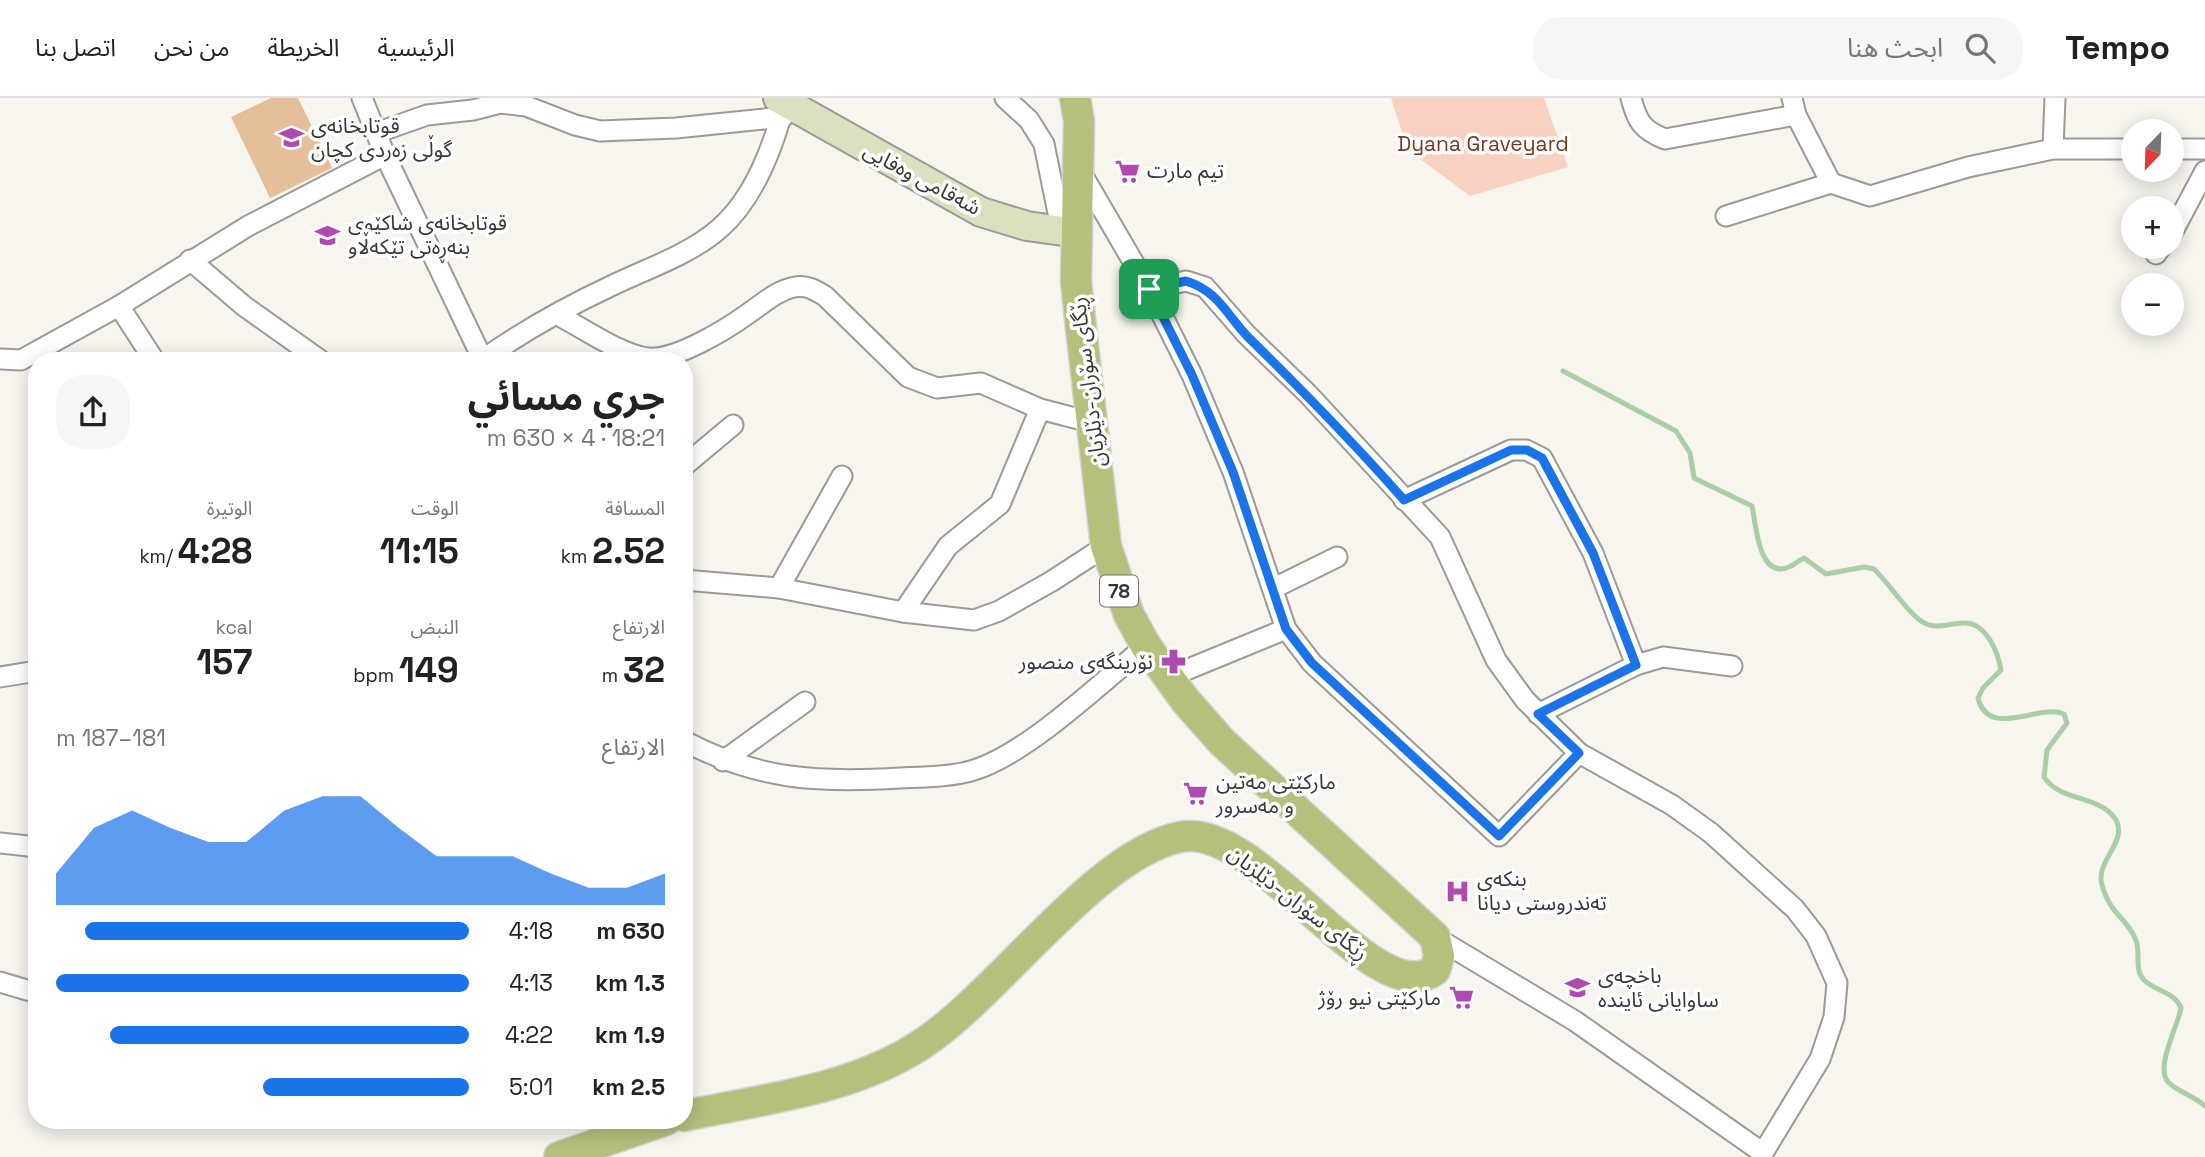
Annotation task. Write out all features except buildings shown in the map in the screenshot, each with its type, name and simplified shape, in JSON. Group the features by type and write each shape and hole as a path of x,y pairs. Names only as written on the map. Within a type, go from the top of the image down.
{"main road":[{"name":"ڕێگای سۆران-دێلزیان","path":"693,1114 863,1075 921,1045 979,998 1116,867 1158,844 1182,836 1202,836 1249,860 1356,950 1394,972 1418,978 1436,970 1439,956 1435,937 1241,762 1203,722 1146,646 1115,581 1105,546 1094,423 1080,328 1077,229 1082,106"},
{"path":"559,1157 621,1129"}],"street":[{"path":"362,98 385,155 478,352"},
{"path":"1005,98 1029,120 1044,145 1058,213 1077,229"},
{"path":"1631,98 1637,121 1648,132 1665,139 1794,107 1831,183"},
{"path":"2053,149 2055,98"},
{"path":"376,133 427,115 473,110 498,101 538,103 575,125 600,131 676,128 783,104 767,159 720,228 687,250 556,314 495,352"},
{"name":"شەقامی وەفایی","path":"783,104 970,207 1027,226 1077,229"},
{"path":"1726,216 1831,183 1870,196 1968,167 2053,149 2121,149"},
{"path":"2184,149 2205,149"},
{"path":"36,352 119,306 190,260 385,155"},
{"path":"1079,168 1149,289 1192,375 1233,472 1286,629 1312,663 1499,836 1579,753"},
{"path":"2184,210 2205,171"},
{"path":"190,260 244,306 309,352"},
{"path":"1149,289 1186,281 1205,287 1246,334 1308,394 1440,537 1496,660 1538,714 1579,753 1672,805 1712,832 1795,909 1829,958 1837,983 1834,1017 1819,1059 1763,1153 1575,1021 1435,937"},
{"path":"676,352 712,336 777,293 796,286 811,287 825,296 908,377 937,388 981,383 1040,409 1094,423"},
{"path":"119,306 150,352"},
{"path":"556,314 629,352"},
{"path":"0,359 21,360 28,356"},
{"path":"903,612 948,546 1000,504 1040,409"},
{"path":"693,458 733,425"},
{"path":"1404,500 1511,450 1527,450 1542,458 1593,553 1636,665"},
{"path":"779,588 842,476"},
{"path":"693,581 779,588 903,612 974,620 999,611 1052,581 1105,546"},
{"path":"1274,588 1337,557"},
{"path":"1169,677 1286,629"},
{"path":"693,746 723,761 788,776 847,781 974,770 1013,751 1146,646"},
{"path":"1538,714 1636,665 1663,657 1731,666"},
{"path":"0,677 28,672"},
{"path":"723,761 805,702"},
{"path":"0,843 28,846"},
{"path":"0,982 28,990"}],"green space":[{"name":"Dyana Graveyard","path":"1391,98 1544,98 1568,167 1470,196 1408,150"}],"waterway":[{"path":"1563,371 1676,431 1690,453 1694,478 1752,506 1760,548 1771,565 1779,569 1789,567 1804,558 1826,574 1864,567 1874,569 1909,611 1926,624 1937,626 1964,623 1979,627 1990,639 2001,670 1983,688 1978,698 1984,710 1993,717 2003,719 2054,712 2064,714 2067,723 2047,750 2044,777 2060,791 2101,806 2116,820 2118,836 2103,868 2102,885 2114,910 2135,938 2141,976 2149,984 2174,998 2181,1008 2164,1067 2168,1082 2205,1106"}],"place":[{"name":"قوتابخانەی گوڵی زەردی کچان","path":"291,138"},
{"name":"تیم مارت","path":"1127,171"},
{"name":"قوتابخانەی شاکێوی بنەڕەتی تێکەڵاو","path":"328,235"},
{"name":"نۆرینگه‌ی منصور","path":"1173,662"},
{"name":"مارکێتی مەتین و مەسرور","path":"1196,794"},
{"name":"بنکەی تەندروستی دیانا","path":"1457,891"},
{"name":"باخچەی ساوایانی ئایندە","path":"1578,988"},
{"name":"مارکێتی نیو رۆژ","path":"1461,998"}],"route":[{"path":"1186,281 1205,287 1246,334 1308,394 1404,500 1511,450 1527,450 1542,458 1593,553 1636,665 1538,714 1579,753 1499,836 1312,663 1286,629 1233,472 1192,375 1149,289 1186,281"}]}
